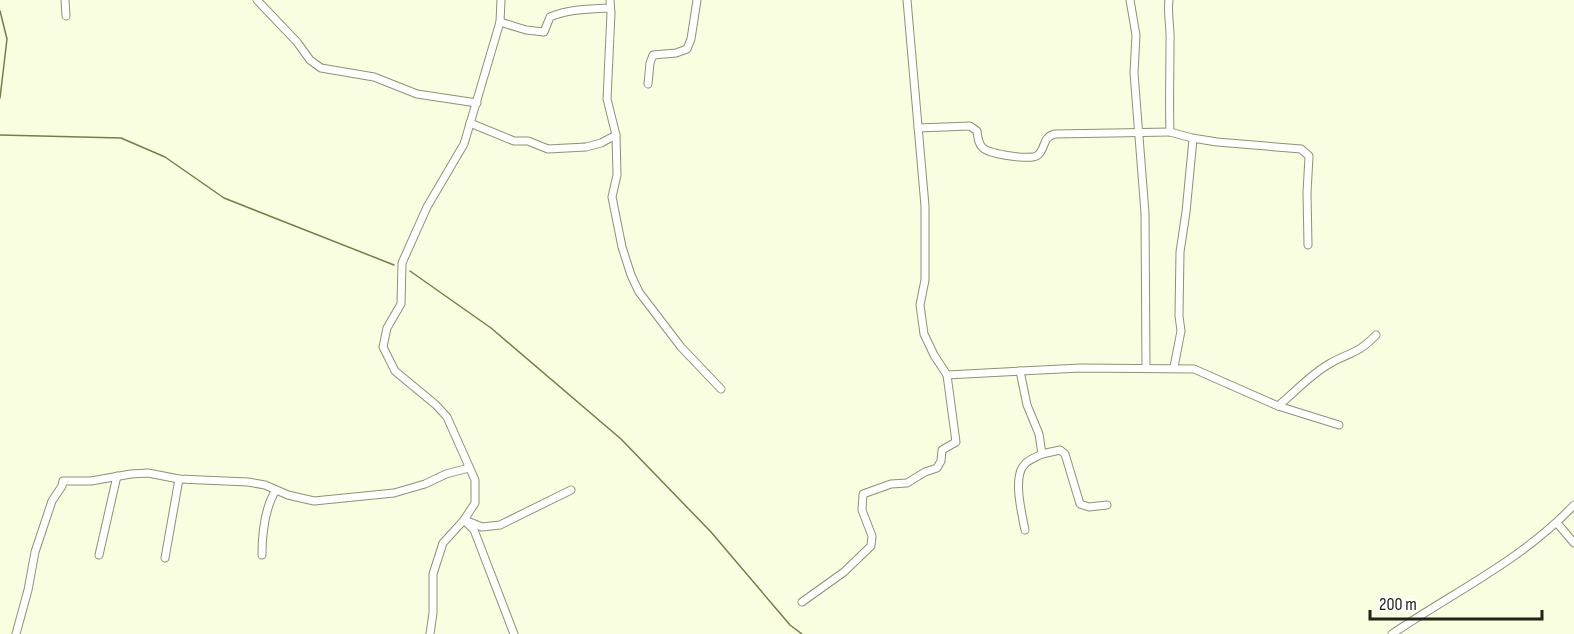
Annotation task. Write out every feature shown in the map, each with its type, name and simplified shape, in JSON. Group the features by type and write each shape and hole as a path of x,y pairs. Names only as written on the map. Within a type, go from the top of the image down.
{"street":[{"path":"65,0 66,16"},
{"path":"257,0 297,42 310,60 321,68 374,77 417,93 477,104"},
{"path":"430,634 433,613 433,574 443,543 464,520 475,503 475,480 447,417 395,371 383,347 387,328 401,304 402,263 427,207 464,144 500,22 501,0"},
{"path":"648,84 653,55 676,53 687,49 691,39 697,0"},
{"path":"802,602 844,572 871,546 872,536 862,510 863,494 891,484 907,483 937,468 942,450 956,442 947,375 933,355 924,334 921,305 925,280 925,206 907,0"},
{"path":"1130,0 1136,35 1134,73 1145,213 1146,368"},
{"path":"1169,0 1170,132"},
{"path":"500,22 526,30 544,32 550,17 610,4 607,99 616,135 617,175 612,196 622,247 639,292 681,347 722,389"},
{"path":"470,123 514,141 528,141 548,149 586,147 601,143 616,135"},
{"path":"918,128 970,126 977,131 978,142 984,149 1014,157 1034,158 1039,154 1045,140 1050,135 1139,131 1170,132 1193,139 1301,148 1309,156 1308,245"},
{"path":"1174,367 1181,331 1179,316 1180,252 1193,139"},
{"path":"1278,406 1329,363 1362,349 1376,335"},
{"path":"947,375 1080,368 1174,367 1194,369 1278,406 1339,425"},
{"path":"1020,371 1028,405 1039,434 1042,454"},
{"path":"1025,530 1018,487 1021,470 1025,463 1042,454 1060,450 1065,454 1080,504 1089,507 1107,505"},
{"path":"16,634 35,552 52,501 63,481 91,481 148,473 179,478 248,482 265,485 314,501 394,493 469,468"},
{"path":"99,555 117,477"},
{"path":"165,558 179,478"},
{"path":"262,555 262,541 276,490"},
{"path":"464,520 482,527 500,525 571,490"},
{"path":"1392,634 1520,554 1557,523 1574,505"},
{"path":"464,520 474,530 498,594 508,613 514,634"},
{"path":"1557,523 1574,543"}],"waterway":[{"path":"0,11 7,39 0,98"},
{"path":"0,135 121,138 165,157 224,198 394,265"},
{"path":"410,271 491,328 621,439 711,532 790,625 802,634"}]}
